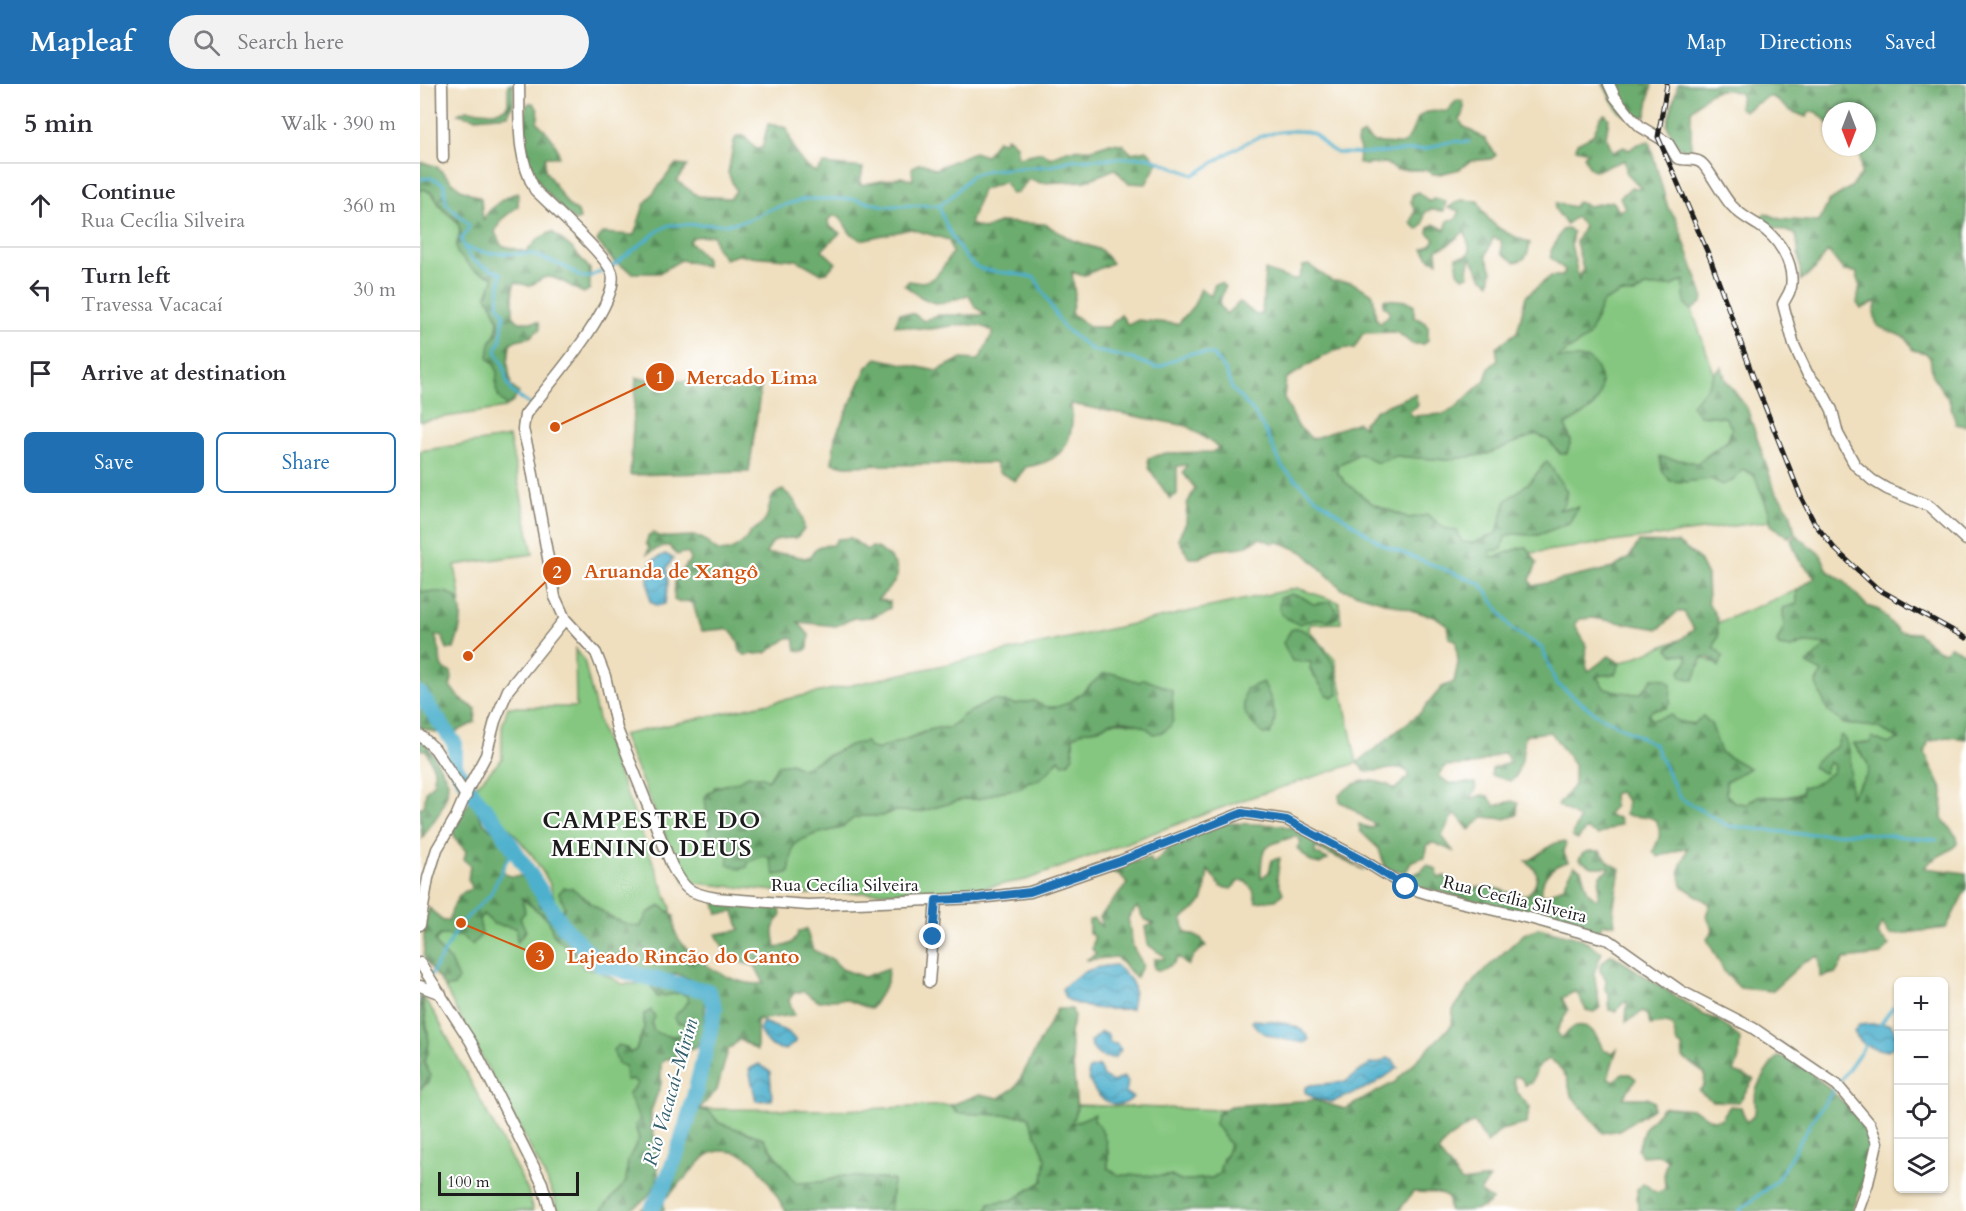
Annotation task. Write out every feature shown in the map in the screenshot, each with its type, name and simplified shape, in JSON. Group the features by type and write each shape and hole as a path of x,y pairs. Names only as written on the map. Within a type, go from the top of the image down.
{"street":[{"path":"442,84 443,158"},
{"path":"420,925 428,878 437,849 456,817 486,755 495,721 508,690 565,619 555,597 523,429 525,414 585,339 610,297 613,275 605,260 535,190 527,176 520,147 519,84"},
{"path":"1609,84 1615,97 1641,127 1668,143 1677,158 1695,159 1703,164 1730,205 1745,219 1759,225 1774,238 1783,250 1791,274 1791,288 1783,304 1794,345 1807,373 1823,393 1832,410 1838,434 1855,465 1887,489 1929,506 1966,540"},
{"name":"Rua Cecília Silveira","path":"565,619 596,653 605,676 617,729 672,866 683,887 701,895 716,898 808,905 979,898 1030,892 1120,861 1242,813 1287,820 1364,861 1406,887 1610,940 1681,991 1752,1028 1837,1085 1870,1124 1877,1143 1868,1183 1858,1211"},
{"path":"420,735 435,749 467,792"},
{"path":"929,982 936,900"},
{"path":"423,967 476,1052 542,1183 550,1211"},
{"path":"420,987 441,994"}],"green space":[{"path":"508,84 513,84 513,104 508,115 475,118 458,114 466,110 494,112 505,108 508,104"},
{"path":"1603,84 1652,84 1646,116 1636,117 1622,114"},
{"path":"1678,84 1966,84 1966,426 1956,424 1949,400 1933,377 1930,358 1926,353 1913,350 1906,338 1877,326 1874,313 1877,301 1861,309 1857,303 1860,284 1856,272 1844,271 1828,251 1814,270 1801,280 1795,234 1763,224 1761,218 1765,213 1780,219 1819,222 1829,201 1851,187 1861,175 1860,156 1876,156 1876,102 1822,102 1822,117 1817,112 1810,112 1806,117 1789,110 1773,97 1767,97 1744,111 1739,107 1741,94 1719,90 1708,95 1691,111 1691,148 1686,151 1675,144 1667,125"},
{"path":"1457,100 1463,101 1464,111 1460,120 1463,126 1485,139 1496,155 1491,159 1470,161 1460,169 1440,174 1433,174 1427,170 1397,170 1385,163 1365,165 1358,162 1360,149 1357,143 1358,137 1364,134 1374,143 1402,144 1419,117 1430,112 1447,111"},
{"path":"529,103 537,107 539,114 537,122 551,138 558,151 559,157 545,157 545,170 568,205 578,212 580,219 574,221 544,189 532,171 525,139 526,107"},
{"path":"1605,114 1609,119 1606,136 1613,152 1624,147 1629,150 1649,141 1668,208 1676,218 1703,296 1702,302 1692,310 1688,307 1684,296 1684,280 1672,286 1645,287 1634,294 1621,293 1603,302 1588,337 1557,358 1588,358 1597,369 1601,383 1599,397 1595,403 1584,414 1565,425 1571,441 1567,453 1561,454 1548,440 1536,434 1487,454 1447,460 1395,456 1377,463 1360,453 1338,465 1337,472 1345,482 1373,504 1409,518 1428,515 1444,528 1457,531 1462,542 1474,543 1497,533 1506,501 1531,481 1547,461 1567,492 1565,503 1559,510 1578,507 1569,523 1538,535 1511,534 1505,537 1502,549 1490,551 1491,557 1495,557 1527,547 1537,563 1530,580 1533,586 1613,568 1629,558 1639,542 1678,543 1698,558 1707,576 1708,602 1717,618 1718,636 1714,647 1723,656 1719,667 1709,657 1702,657 1694,680 1681,677 1680,671 1688,660 1686,655 1673,654 1668,649 1694,629 1684,612 1677,612 1659,629 1593,618 1580,619 1575,623 1586,646 1586,665 1589,671 1609,656 1620,663 1615,674 1596,676 1605,689 1635,694 1641,693 1653,678 1666,679 1671,684 1670,703 1666,708 1652,710 1648,715 1652,720 1671,715 1675,720 1693,725 1703,716 1711,724 1721,753 1749,768 1726,782 1726,794 1735,803 1747,804 1758,796 1783,798 1802,794 1802,787 1812,786 1833,772 1834,765 1829,762 1824,773 1813,768 1815,761 1836,747 1841,735 1846,741 1850,756 1851,796 1867,775 1868,770 1868,765 1853,743 1870,743 1872,737 1888,744 1899,739 1877,727 1844,724 1828,711 1816,684 1822,672 1807,664 1827,644 1804,643 1791,648 1779,646 1777,643 1784,626 1783,608 1797,604 1797,590 1815,577 1799,560 1791,540 1796,535 1821,555 1828,571 1845,582 1867,606 1879,610 1899,632 1917,633 1939,651 1946,651 1950,646 1966,654 1966,739 1947,737 1928,742 1925,754 1943,791 1942,818 1957,837 1957,844 1924,868 1966,873 1966,889 1946,928 1890,935 1882,923 1878,935 1889,945 1881,955 1844,959 1836,973 1820,977 1819,956 1805,961 1772,991 1740,988 1725,973 1707,939 1713,929 1706,916 1710,904 1682,886 1679,870 1688,847 1658,857 1653,852 1659,836 1656,821 1648,817 1634,817 1625,814 1627,801 1619,792 1613,794 1614,806 1607,816 1619,818 1621,824 1598,835 1586,829 1578,839 1572,837 1579,819 1558,805 1574,785 1574,765 1551,732 1525,735 1522,760 1515,778 1510,781 1491,775 1492,769 1510,762 1504,752 1474,765 1445,766 1439,776 1449,783 1475,783 1476,789 1471,799 1481,795 1488,796 1495,806 1512,801 1518,803 1517,815 1505,819 1483,817 1469,830 1457,815 1451,818 1442,836 1453,851 1434,843 1428,844 1425,857 1412,861 1406,872 1385,868 1379,849 1360,831 1359,824 1371,828 1376,825 1340,802 1339,795 1362,781 1387,784 1394,790 1408,777 1407,771 1400,768 1366,772 1357,763 1421,712 1442,687 1454,682 1458,663 1456,640 1449,638 1447,625 1437,618 1342,589 1303,552 1279,542 1272,543 1260,538 1243,547 1215,550 1199,558 1189,558 1178,538 1186,523 1187,504 1195,488 1183,473 1187,465 1177,466 1177,494 1170,499 1149,468 1148,458 1166,453 1212,452 1219,448 1187,426 1071,404 1071,432 1064,448 1052,459 1026,467 1015,481 999,472 995,463 845,466 832,463 835,437 867,367 877,358 937,371 960,359 979,360 993,332 986,328 978,325 961,325 920,329 895,325 900,313 914,314 924,321 936,315 986,315 975,307 969,295 948,302 934,303 922,298 904,285 909,281 925,281 935,276 952,253 949,240 911,229 861,240 850,233 840,217 833,216 828,220 829,226 840,233 822,250 836,263 827,272 820,273 797,260 738,255 725,259 716,248 713,235 694,237 689,241 706,259 706,266 681,260 659,273 633,273 613,261 597,241 602,233 634,235 644,205 675,165 687,166 677,181 698,196 730,198 736,191 728,173 734,141 737,136 744,136 756,149 762,148 768,124 787,128 800,160 816,172 824,164 863,168 860,185 902,177 913,180 912,168 920,163 935,169 974,152 986,156 997,140 1003,142 1007,137 1016,145 1018,157 1042,152 1051,158 1067,150 1092,149 1110,143 1122,144 1131,153 1147,150 1158,162 1146,184 1128,183 1115,169 1086,181 1041,183 1029,179 1017,193 1011,194 1005,182 982,190 970,224 984,229 1001,222 1045,224 1072,240 1101,250 1112,263 1083,276 1072,272 1075,295 1071,313 1090,327 1108,327 1121,315 1128,325 1138,320 1178,324 1194,305 1201,289 1211,296 1215,284 1221,283 1225,287 1219,304 1226,314 1240,302 1256,315 1262,314 1265,270 1293,280 1299,278 1303,266 1309,265 1332,281 1351,282 1373,294 1376,318 1380,323 1389,315 1389,309 1383,306 1384,299 1408,301 1414,305 1414,317 1425,322 1428,327 1428,340 1424,344 1412,344 1397,332 1363,333 1354,349 1347,348 1329,353 1286,379 1284,398 1298,426 1312,439 1358,422 1365,428 1363,423 1376,410 1415,394 1418,405 1409,412 1413,416 1444,414 1456,407 1485,380 1489,368 1498,360 1496,347 1517,332 1526,296 1551,276 1563,276 1565,270 1551,258 1551,251 1562,230 1568,228 1573,232 1571,244 1579,280 1583,269 1576,242 1584,226 1576,217 1566,224 1555,209 1556,203 1574,207 1577,202 1589,206 1612,201 1619,211 1625,208 1620,197 1632,187 1642,189 1626,172 1625,160 1595,171 1589,167 1584,156 1588,152 1576,149 1577,143 1593,135 1600,118"},
{"path":"420,162 436,166 459,188 481,198 483,221 488,212 498,203 518,193 518,206 501,220 495,232 501,245 526,252 539,238 552,232 572,248 590,269 590,289 584,293 551,277 529,286 515,282 513,316 519,322 539,322 540,329 530,337 510,344 508,364 511,386 519,393 512,403 506,406 497,393 496,369 488,357 490,343 498,331 499,324 498,317 487,296 494,277 474,270 457,253 456,246 461,234 457,220 441,206 434,194 424,189 420,191"},
{"path":"424,189 432,194 445,212 459,225 456,246 474,270 494,276 487,296 498,319 498,324 490,343 498,367 498,395 506,406 505,408 420,421 420,191"},
{"path":"1418,192 1430,202 1434,198 1446,201 1444,211 1425,212 1423,225 1418,230 1411,223 1415,211 1411,202 1412,195"},
{"path":"1460,200 1478,201 1487,217 1499,228 1530,243 1526,256 1514,262 1502,253 1501,240 1493,238 1486,256 1492,271 1490,283 1481,276 1471,258 1469,276 1463,277 1458,272 1456,257 1466,256 1470,251 1465,231 1448,245 1437,249 1438,262 1430,259 1423,249 1432,244 1435,239 1428,233 1429,227 1434,224 1445,230 1448,220 1456,219 1460,211 1448,208"},
{"path":"1685,280 1686,306 1692,310 1714,373 1699,415 1725,417 1732,428 1728,440 1697,463 1660,457 1684,482 1711,479 1743,469 1754,475 1769,511 1770,521 1531,553 1527,547 1491,557 1489,551 1505,537 1511,534 1538,535 1569,523 1578,508 1558,510 1546,462 1531,481 1506,501 1497,533 1474,543 1462,543 1457,531 1444,528 1428,515 1409,518 1373,504 1345,482 1337,472 1338,465 1361,453 1377,463 1395,456 1447,460 1487,454 1536,434 1548,440 1560,454 1571,441 1565,425 1592,408 1556,359 1588,337 1603,302 1621,293 1634,294 1645,287 1672,286"},
{"path":"1722,367 1725,379 1747,408 1775,491 1790,511 1795,533 1788,537 1771,525 1769,511 1754,475 1743,469 1735,479 1723,485 1711,479 1670,481 1662,470 1660,457 1697,463 1728,441 1732,428 1725,417 1699,415 1691,405 1709,385 1714,373"},
{"path":"636,378 761,386 749,472 630,475"},
{"path":"509,437 533,554 455,565 461,603 448,594 420,591 423,562 420,544 420,451"},
{"path":"783,490 798,507 804,529 796,538 774,541 766,554 786,554 805,558 811,556 820,546 833,545 837,539 851,538 867,550 872,547 877,548 895,563 897,569 895,580 877,600 890,601 890,608 873,617 854,618 836,626 798,622 809,635 808,649 796,650 794,638 788,638 766,653 745,655 740,651 736,636 732,632 723,629 702,631 692,603 686,601 680,603 674,600 675,581 690,560 689,554 677,555 669,546 663,546 647,554 649,548 646,543 648,537 653,533 667,537 695,536 702,538 719,551 728,551 742,543 750,532 765,521 772,498"},
{"path":"1297,588 1339,602 1341,623 1310,624 1309,630 1335,659 1357,763 1240,801 1026,880 969,890 807,894 685,882 622,735","holes":["1302,597 1331,620 1317,619 1298,624","1103,674 1115,674 1139,682 1144,725 1110,722 1099,729 1080,731 1073,737 1073,756 1060,760 1042,777 1029,781 1018,789 1002,791 978,799 964,799 920,812 895,811 882,816 862,816 854,818 841,828 815,834 797,842 793,847 789,872 775,875 769,857 762,856 749,862 728,864 728,845 714,787 739,783 748,775 768,781 791,763 802,769 846,747 855,745 879,749 922,732 949,728 964,715 993,700 1015,704 1034,701 1053,707 1062,705 1079,695"]},
{"path":"1797,590 1797,604 1783,608 1784,626 1777,642 1779,646 1791,648 1804,643 1827,644 1823,672 1844,724 1877,727 1900,739 1888,744 1853,744 1870,764 1870,771 1850,797 1850,757 1836,747 1815,761 1813,767 1824,773 1829,762 1834,765 1833,772 1799,794 1783,797 1758,796 1747,804 1735,803 1726,794 1726,781 1749,768 1721,753 1711,724 1653,720 1648,715 1652,710 1665,708 1671,684 1666,679 1653,678 1641,693 1635,694 1605,690 1596,676 1615,674 1620,663 1679,640 1668,648 1673,654 1686,654 1688,660 1680,671 1700,658 1719,666 1723,656 1714,647 1718,636 1717,623"},
{"path":"420,591 444,592 452,595 461,607 461,624 454,649 447,649 442,636 435,636 441,665 451,672 450,686 459,698 476,709 475,722 454,732 442,734 420,727"},
{"path":"1291,594 1302,597 1313,604 1331,602 1338,612 1337,618 1317,619 1298,624 1288,619 1280,612 1279,604 1280,598"},
{"path":"1297,628 1314,638 1328,654 1335,669 1338,695 1332,697 1326,694 1310,669 1311,662 1292,661 1283,643 1291,630"},
{"path":"575,648 584,660 600,727 671,908 671,913 660,906 648,913 640,927 612,918 572,888 560,917 549,882 533,856 475,787 502,759 502,726 508,707 576,707"},
{"path":"1103,674 1115,674 1139,682 1144,679 1172,690 1172,724 1163,732 1154,734 1133,722 1115,721 1073,737 1073,756 1069,762 1063,764 1059,759 1042,777 1029,781 1018,789 1002,791 978,799 964,799 920,812 895,811 882,816 854,818 841,828 815,834 797,842 793,847 789,873 775,875 769,857 762,856 749,861 747,867 740,869 728,864 728,845 711,836 708,830 705,797 715,788 736,782 748,775 768,780 778,765 791,763 802,769 853,744 866,742 869,747 877,750 932,729 949,728 964,715 993,700 1015,704 1034,701 1053,707 1062,705 1079,695"},
{"path":"1263,682 1275,714 1270,734 1263,734 1257,729 1246,714 1243,704 1246,689"},
{"path":"420,738 427,744 448,781 447,794 440,812 422,838 420,807 424,807 426,791 434,782 434,769 426,750 420,750"},
{"path":"471,799 483,821 503,839 508,847 510,852 503,869 504,872 511,876 522,876 535,888 540,907 546,903 553,910 556,929 575,950 575,954 553,934 549,920 522,898 525,912 520,918 526,931 517,942 516,928 494,924 483,914 479,920 482,934 472,945 461,936 440,935 435,940 438,948 449,959 458,979 454,986 445,988 424,958 424,927 429,908 443,921 449,920 458,897 472,886 468,880 470,865 464,860 466,851 456,840 452,829"},
{"path":"1228,823 1281,825 1297,830 1364,870 1315,847 1315,853 1328,859 1320,864 1311,862 1297,848 1301,841 1296,836 1271,845 1262,858 1261,878 1269,872 1272,860 1280,858 1277,878 1283,893 1276,900 1256,902 1253,890 1245,881 1239,881 1231,889 1221,887 1208,870 1203,899 1196,909 1182,919 1185,932 1201,938 1206,946 1194,955 1188,966 1178,957 1173,964 1159,971 1154,968 1154,959 1164,959 1164,956 1148,945 1145,927 1154,924 1144,919 1137,907 1128,918 1133,947 1143,965 1136,978 1116,957 1086,960 1096,954 1092,949 1094,937 1089,933 1089,920 1094,919 1102,927 1100,917 1127,884 1120,874 1108,873 1109,869 1151,858 1152,864 1171,845"},
{"path":"1559,842 1566,844 1563,851 1568,862 1557,866 1545,877 1542,894 1544,896 1563,887 1574,866 1581,870 1588,892 1598,898 1600,875 1609,870 1609,867 1592,867 1579,860 1585,852 1600,851 1610,863 1620,869 1613,910 1615,924 1603,924 1599,931 1412,885 1406,878 1421,871 1427,865 1436,869 1439,878 1445,876 1461,886 1493,888 1524,895 1533,889 1537,878 1535,870 1526,861"},
{"path":"564,888 572,888 612,918 640,927 648,913 661,906 674,916 676,934 692,953 715,970 740,981 764,983 755,966 729,959 716,934 740,930 734,912 718,914 715,903 780,908 781,917 774,930 776,947 791,944 799,931 806,929 813,950 832,959 842,969 864,977 888,968 887,983 871,1009 845,999 818,1001 803,991 794,993 789,1000 794,1015 757,1020 757,1050 740,1039 728,1050 717,1090 699,1109 710,1112 719,1123 763,1138 796,1183 822,1182 843,1176 893,1180 890,1211 786,1211 756,1164 738,1153 724,1151 705,1157 664,1200 664,1211 638,1211 648,1205 663,1180 670,1153 684,1132 682,1114 701,1061 714,995 709,987 677,974 650,977 593,961 558,925 565,907 559,893"},
{"path":"521,898 549,920 553,935 575,954 584,968 597,970 622,984 650,984 657,997 680,993 686,995 689,1001 678,1023 693,1024 694,1032 673,1036 658,1034 653,1031 652,1023 644,1014 644,1028 636,1050 630,1053 625,1066 633,1080 639,1084 628,1094 640,1120 635,1126 639,1139 628,1160 626,1182 601,1211 556,1211 555,1199 543,1172 445,988 454,986 449,959 438,948 435,941 440,935 461,936 483,914 494,924 516,928 517,941"},
{"path":"1538,928 1582,939 1602,952 1594,973 1600,1008 1594,1012 1586,1010 1576,991 1562,998 1568,1010 1557,1031 1561,1038 1576,1026 1581,1025 1590,1029 1603,1050 1611,1053 1617,1049 1608,1078 1615,1081 1621,1074 1630,1074 1636,1079 1623,1098 1647,1098 1654,1102 1653,1109 1619,1130 1603,1133 1571,1095 1567,1078 1557,1064 1548,1059 1537,1068 1532,1083 1525,1085 1521,1078 1513,1076 1517,1092 1530,1108 1526,1124 1501,1130 1487,1143 1474,1122 1447,1140 1438,1152 1462,1182 1490,1178 1480,1192 1492,1200 1489,1204 1480,1208 1452,1211 1449,1210 1448,1198 1439,1193 1413,1192 1399,1211 987,1210 989,1203 1013,1200 1043,1181 1046,1158 1028,1116 957,1113 951,1105 980,1094 999,1098 1016,1087 1057,1009 1072,1009 1074,1016 1070,1033 1077,1109 1071,1124 1095,1114 1094,1120 1102,1130 1106,1142 1108,1168 1118,1175 1171,1176 1180,1181 1212,1178 1219,1174 1230,1145 1215,1124 1222,1111 1230,1106 1314,1100 1345,1109 1395,1082 1452,1025 1453,1010 1476,978 1524,934"},
{"path":"1611,954 1704,1015 1718,1020 1740,1038 1739,1058 1734,1072 1754,1079 1739,1102 1712,1101 1699,1091 1704,1085 1705,1074 1683,1058 1682,1046 1677,1043 1672,1025 1667,1023 1650,1025 1648,1015 1643,1011 1626,1022 1627,1001 1617,1011 1609,1010 1609,994 1605,989 1606,979 1600,971 1600,965"},
{"path":"650,984 689,989 704,998 703,1035 697,1046 671,1059 665,1059 661,1064 661,1084 651,1111 657,1183 646,1199 629,1211 601,1211 626,1182 628,1160 639,1139 635,1125 640,1120 628,1094 638,1083 626,1080 625,1066 618,1064 613,1050 618,1045 626,1047 630,1053 636,1050 644,1028 644,1014 651,1010 655,1017 652,1023 653,1030 658,1033 673,1036 694,1031 693,1024 678,1023 674,1017 689,1001 686,995 680,993 657,997"},
{"path":"420,995 429,1041 428,1053 424,1062 431,1076 429,1082 420,1089"},
{"path":"422,996 435,1014 528,1191 533,1211 420,1211 420,1089 429,1082 424,1062 429,1038"},
{"path":"1777,1057 1791,1059 1811,1073 1847,1106 1865,1128 1869,1138 1870,1155 1866,1175 1853,1211 1638,1211 1637,1189 1643,1183 1657,1193 1665,1189 1664,1172 1667,1159 1658,1155 1642,1156 1638,1149 1645,1127 1662,1108 1693,1109 1712,1120 1721,1119 1730,1106 1741,1107 1746,1122 1755,1112 1756,1091"},
{"path":"951,1105 957,1113 1028,1116 1046,1158 1043,1181 1013,1200 989,1203 987,1211 890,1211 893,1180 843,1176 822,1182 796,1183 763,1138 719,1123 710,1112 699,1109 842,1110"},
{"path":"1077,1105 1222,1110 1217,1115 1215,1124 1230,1144 1228,1153 1223,1158 1219,1174 1212,1178 1180,1181 1171,1176 1118,1175 1108,1168 1108,1149 1071,1124"}],"water":[{"path":"665,554 673,558 667,568 668,584 665,604 657,606 650,601 648,578 651,561"},
{"path":"1115,965 1127,975 1132,984 1131,1009 1088,1007 1065,998 1062,989 1080,974 1099,967"},
{"path":"1254,1020 1293,1026 1305,1033 1309,1039 1305,1043 1268,1035 1256,1027 1252,1022"},
{"path":"763,1022 788,1032 796,1041 786,1050 772,1046 766,1042 759,1030"},
{"path":"1890,1024 1894,1030 1894,1046 1888,1051 1864,1044 1854,1032 1859,1025"},
{"path":"1101,1032 1108,1035 1110,1043 1117,1044 1121,1050 1114,1058 1096,1053 1090,1042"},
{"path":"1387,1058 1393,1060 1398,1068 1371,1086 1332,1102 1315,1099 1305,1092 1305,1088 1310,1085 1345,1082 1370,1064 1379,1063"},
{"path":"759,1064 770,1072 772,1100 756,1101 749,1069"},
{"path":"1099,1066 1103,1077 1113,1082 1123,1077 1128,1082 1126,1093 1133,1097 1126,1103 1118,1105 1103,1099 1092,1086 1088,1070"}],"waterway":[{"path":"463,245 469,249 488,253 532,254 568,268 581,277 589,277 614,265 669,225 728,224 748,220 771,209 805,199 853,199 885,206 939,205 950,198 972,175 989,170 1051,166 1071,160 1148,157 1194,175 1246,143 1274,133 1290,131 1312,133 1330,149 1341,153 1403,151 1450,142 1469,142"},
{"path":"420,179 431,178 444,184 446,203 469,225 461,239 467,254 480,265 501,273 498,304 504,314 501,338 496,351 512,392 530,405"},
{"path":"939,205 954,240 966,258 979,268 1035,278 1063,327 1092,350 1133,359 1157,368 1189,353 1212,354 1225,370 1232,389 1252,410 1267,434 1282,467 1315,497 1383,545 1481,584 1512,629 1542,648 1556,683 1596,714 1654,744 1680,798 1728,826 1801,834 1862,833 1937,840"},
{"name":"Rio Vacacaí-Mirim","path":"420,694 455,744 455,766 472,793 499,826 564,927 600,964 708,991 715,1008 697,1086 674,1162 651,1211"},
{"path":"431,975 461,923 490,895 513,848"},
{"path":"1880,1025 1893,1007"},
{"path":"1739,1211 1777,1180 1813,1119 1867,1043"}],"railway":[{"path":"1667,84 1658,137 1710,258 1754,379 1801,497 1815,524 1835,549 1878,589 1966,638"}],"place":[{"name":"Mercado Lima","path":"555,427"},
{"name":"Aruanda de Xangô","path":"468,656"},
{"name":"Lajeado Rincão do Canto","path":"461,923"}],"district":[{"name":"CAMPESTRE DO MENINO DEUS","path":"652,834"}],"route":[{"path":"933,937 936,900 1030,892 1120,861 1242,813 1287,820 1364,861 1406,887"}]}
